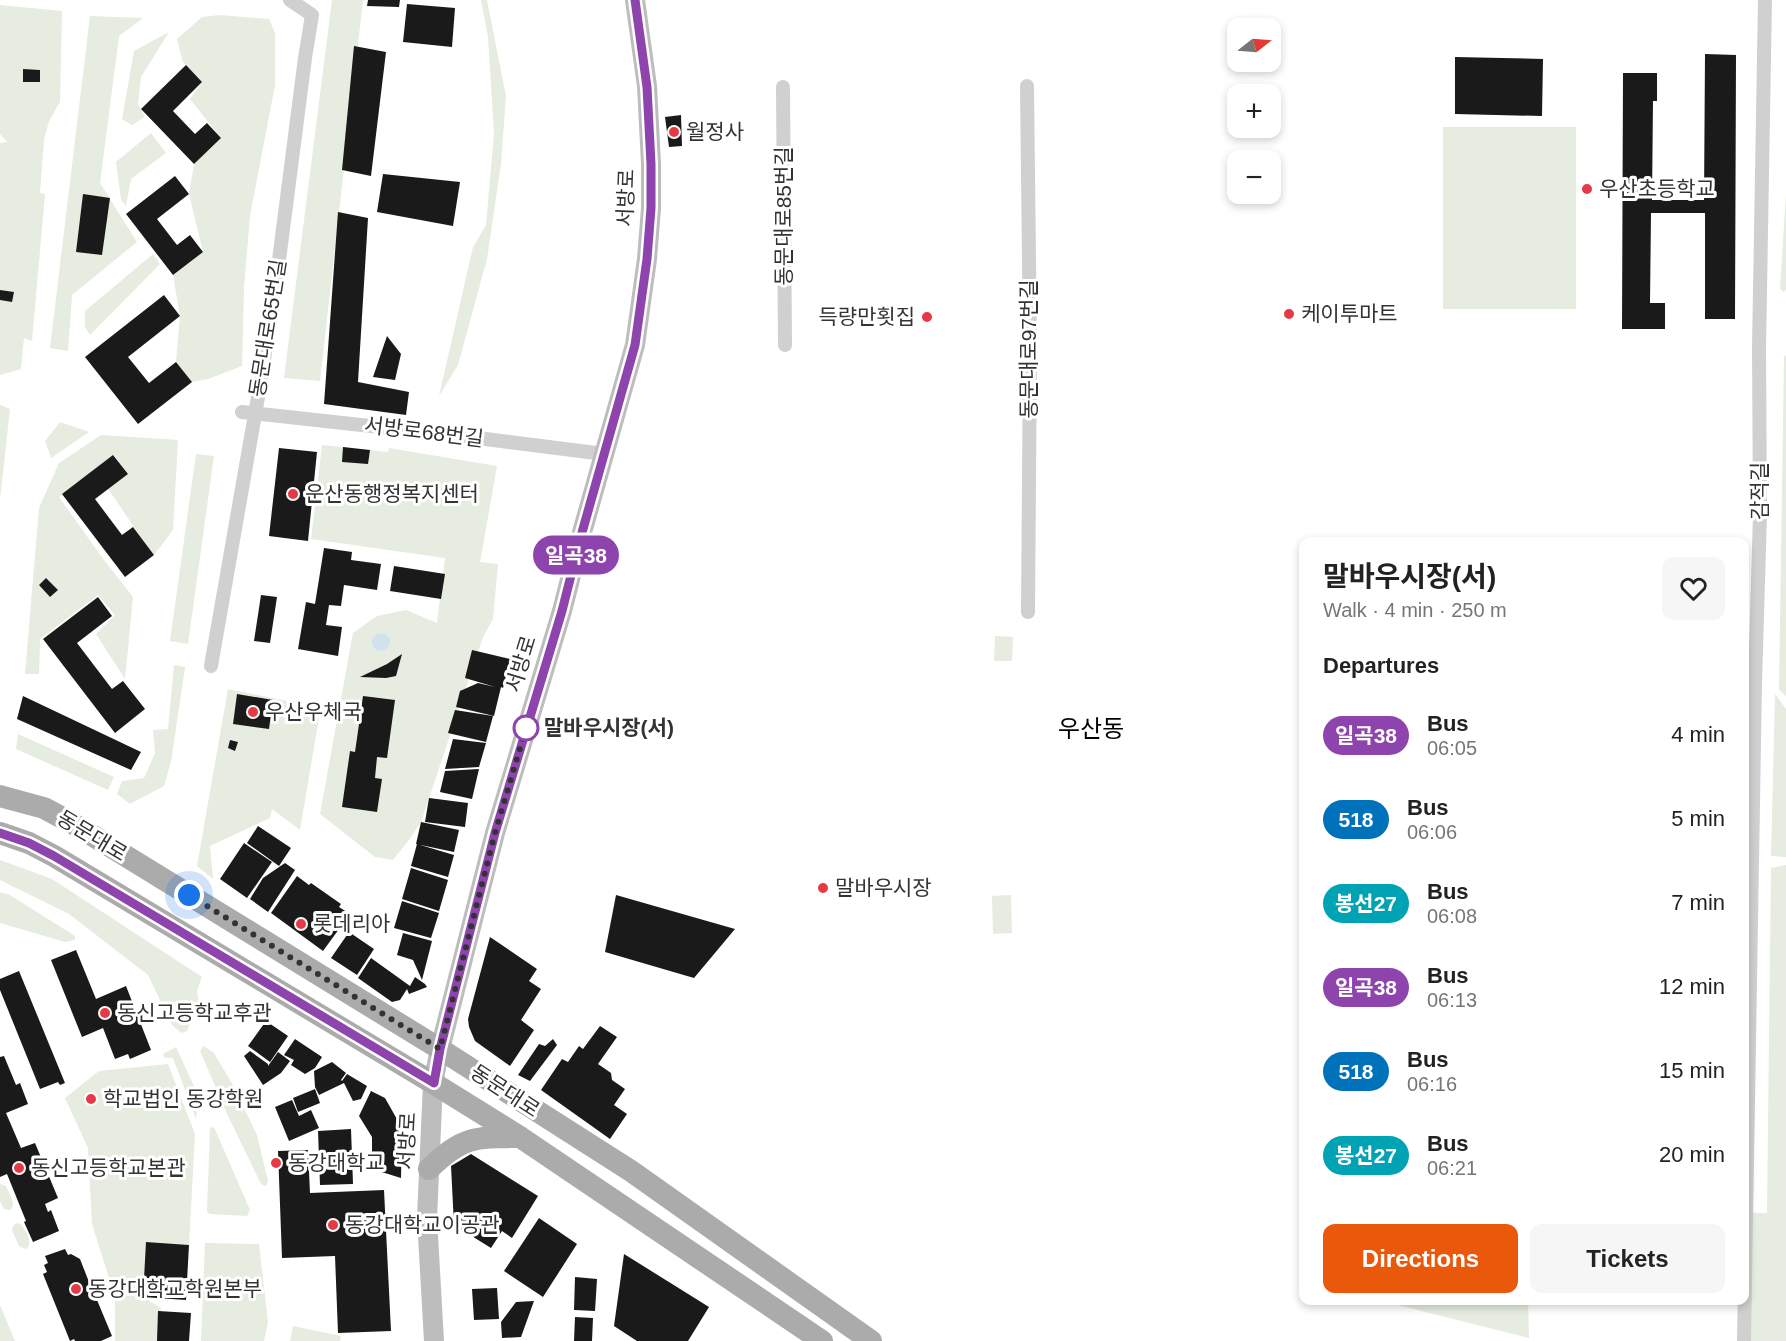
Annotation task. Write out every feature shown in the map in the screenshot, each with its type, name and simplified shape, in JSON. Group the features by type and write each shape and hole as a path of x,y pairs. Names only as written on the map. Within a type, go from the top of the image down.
{"main road":[{"name":"서방로","path":"434,1341 427,1218 434,1083 440,1049 495,833 562,611 635,345 647,259 651,208 651,164 647,87 635,0"},
{"name":"동문대로","path":"0,796 44,808 72,823 440,1049 631,1171 871,1341"},
{"name":"동문대로","path":"0,832 54,856 434,1083 520,1137 822,1341"},
{"path":"429,1169 455,1146 469,1140 488,1137 520,1137"}],"street":[{"name":"동문대로65번길","path":"211,666 249,412 279,260 311,26 312,15 290,0"},
{"name":"감적길","path":"1749,1037 1760,514 1759,348 1765,0"},
{"name":"동문대로97번길","path":"1027,86 1030,347 1028,612"},
{"name":"동문대로85번길","path":"783,87 785,345"},
{"name":"서방로68번길","path":"249,412 604,454"},
{"name":"감적길","path":"1744,1341 1745,1305"}],"shaded area":[{"path":"332,0 363,0 320,381 284,378"},
{"path":"481,0 487,0 506,96 501,164 487,259 458,365 439,396 473,247 486,225 494,134 488,37"},
{"path":"0,5 62,11 60,102 49,121 44,140 40,193 45,194 32,341 24,338 21,369 0,375 0,143 7,142 0,134"},
{"path":"220,15 269,19 275,33 275,85 250,216 244,288 242,366 208,379 192,382 176,362 180,316 173,275 203,252 189,194 194,164 221,138 190,99 202,82 183,62 177,39 202,17"},
{"path":"90,16 143,18 119,36 100,183 137,242 72,295 68,351 50,348"},
{"path":"169,32 141,77 138,104 145,117 132,125 122,119 134,51"},
{"path":"1443,127 1576,127 1576,309 1443,309"},
{"path":"151,133 166,153 131,179 126,206 121,200 116,162"},
{"path":"1786,193 1786,289 1784,292 1780,289"},
{"path":"153,254 160,264 90,335 85,327 85,311"},
{"path":"1786,355 1786,696 1779,690 1784,357"},
{"path":"0,405 10,409 0,500"},
{"path":"60,422 89,432 51,458 45,441"},
{"path":"101,435 178,440 173,530 154,555 108,489 128,474 114,455 59,497 133,597 125,679 96,634 115,615 98,595 40,639 39,674 25,674 39,508 59,463"},
{"path":"322,445 388,452 389,448 497,466 480,562 498,564 493,619 483,637 421,822 393,860 375,857 320,814 353,633 377,616 406,610 437,623 445,558 311,539"},
{"path":"196,454 214,456 188,644 170,641"},
{"path":"995,636 1013,637 1012,661 994,661"},
{"path":"174,665 185,667 171,762 164,786 130,804 117,794 122,781 144,778 155,753 153,730 168,729"},
{"path":"228,689 287,701 283,732 287,711 319,718 300,830 272,809 270,818 210,846 213,879 197,866"},
{"path":"1775,694 1786,709 1786,857 1771,856"},
{"path":"18,734 114,777 108,790 16,749"},
{"path":"0,860 52,879 202,977 197,991 199,1004 187,1031 181,1033 172,1025 148,975 69,914 0,880"},
{"path":"1786,865 1786,1341 1748,1341 1753,1213 1767,1213 1771,868"},
{"path":"0,892 10,895 75,936 75,940 65,942 0,923"},
{"path":"1011,895 1012,933 993,934 992,896"},
{"path":"204,1046 214,1053 234,1087 257,1135 268,1181 266,1186 261,1184 229,1118 200,1051"},
{"path":"176,1047 198,1095 196,1119 173,1058 165,1058 163,1054"},
{"path":"168,1064 195,1134 189,1245 147,1242 143,1297 161,1308 158,1341 115,1341 115,1297 92,1224 88,1148 65,1098 99,1071"},
{"path":"214,1127 250,1210 247,1216 207,1212 210,1128"},
{"path":"0,1184 6,1186 12,1199 13,1205 10,1210 4,1209 0,1201"},
{"path":"17,1223 22,1225 29,1237 26,1249 19,1246 12,1230"},
{"path":"205,1243 259,1244 268,1322 264,1341 201,1341"},
{"path":"0,1305 15,1341 0,1341"},
{"path":"1398,1305 1528,1305 1529,1338"},
{"path":"293,1326 341,1336 340,1341 290,1341"}],"water":[{"path":"377,633 385,633 390,638 388,649 377,651 372,646 372,638"}],"building":[{"path":"368,0 400,0 399,7 367,6"},
{"path":"407,4 455,8 452,47 403,42"},
{"path":"354,46 386,52 371,176 342,170"},
{"path":"1705,54 1736,55 1735,319 1705,319 1705,213 1651,213 1650,303 1665,303 1665,329 1622,329 1623,73 1657,73 1657,101 1653,101 1652,200 1704,200"},
{"path":"1455,57 1543,59 1542,116 1455,114"},
{"path":"186,65 202,82 173,111 195,134 207,123 221,138 194,164 141,109"},
{"path":"23,69 40,70 40,82 23,82"},
{"name":"월정사","path":"681,115 682,146 669,147 665,117"},
{"path":"383,174 460,182 453,226 377,212"},
{"path":"175,176 189,194 157,219 177,245 190,235 203,252 173,275 126,214"},
{"path":"83,194 110,198 102,255 76,252"},
{"path":"338,212 368,218 358,382 409,392 406,415 324,404"},
{"path":"0,290 14,292 12,302 0,300"},
{"path":"164,295 180,316 128,357 149,383 176,362 192,382 138,424 85,357"},
{"path":"387,336 401,354 395,380 373,377"},
{"path":"343,447 370,450 368,464 342,462"},
{"name":"운산동행정복지센터","path":"279,448 317,452 308,541 269,536"},
{"path":"113,455 128,474 95,499 122,535 133,527 154,555 125,577 62,494"},
{"path":"324,548 352,552 351,560 381,564 377,590 344,585 341,606 329,605 326,625 342,627 338,656 298,649 306,602 315,604"},
{"path":"394,566 445,574 441,599 390,591"},
{"path":"46,578 58,590 50,597 39,585"},
{"path":"261,595 277,597 270,643 254,641"},
{"path":"98,597 112,616 77,643 112,689 123,681 145,709 115,733 43,639"},
{"path":"472,650 510,659 494,716 456,707 460,691 478,683 495,687 465,678"},
{"path":"402,654 396,676 360,677 387,664"},
{"name":"우산우체국","path":"237,694 273,700 269,729 233,724"},
{"path":"23,696 141,752 131,770 17,719"},
{"path":"363,696 395,700 387,758 377,757 375,778 382,779 377,812 342,807 350,751 355,752"},
{"path":"455,710 493,716 486,742 448,733"},
{"path":"453,739 486,743 479,767 445,769"},
{"path":"230,740 238,742 235,751 228,748"},
{"path":"479,769 472,799 440,792 445,771"},
{"path":"429,798 468,803 465,827 425,822"},
{"path":"421,822 459,830 454,852 416,844"},
{"path":"258,826 291,848 279,866 247,843"},
{"path":"244,843 272,862 247,898 220,879"},
{"path":"417,844 454,855 448,877 411,866"},
{"path":"285,863 295,870 268,912 250,899 263,878"},
{"path":"411,868 448,880 439,911 402,899"},
{"path":"297,876 341,904 339,907 350,914 323,951 271,913"},
{"path":"616,895 735,929 694,978 605,952"},
{"path":"402,901 439,913 431,938 394,928"},
{"path":"349,932 374,949 357,975 331,958"},
{"path":"403,933 432,941 422,980 413,960 397,955"},
{"path":"490,937 537,969 529,981 541,989 521,1020 534,1030 510,1066 475,1041 469,1027 468,1019"},
{"name":"동신고등학교후관","path":"76,950 96,999 126,986 151,1050 130,1059 128,1054 115,1059 103,1028 82,1037 51,960"},
{"path":"371,958 410,986 415,977 427,987 409,994 407,989 400,1000 392,1002 358,978"},
{"path":"19,971 65,1083 60,1085 58,1082 40,1089 0,990 0,979"},
{"path":"266,1021 288,1036 270,1062 248,1046"},
{"path":"600,1026 617,1037 598,1064 611,1073 612,1080 625,1089 614,1105 627,1114 610,1139 541,1090 562,1059 568,1062 579,1046 583,1049"},
{"path":"295,1039 322,1057 315,1068 305,1074 291,1065 294,1060 284,1055"},
{"path":"553,1039 557,1045 530,1081 518,1075 539,1044 545,1046"},
{"path":"250,1051 268,1066 278,1052 290,1061 281,1073 263,1085 244,1056"},
{"name":"동신고등학교본관","path":"4,1056 16,1085 20,1083 28,1104 6,1113 21,1148 35,1143 58,1198 45,1204 48,1212 51,1210 59,1231 33,1242 7,1174 0,1177 0,1057"},
{"path":"332,1062 346,1073 342,1081 347,1074 367,1086 361,1099 353,1101 344,1083 319,1095 315,1087 314,1071"},
{"path":"315,1089 320,1103 298,1112 293,1098"},
{"path":"371,1091 385,1098 402,1128 401,1178 372,1169 372,1137 359,1116"},
{"path":"292,1100 299,1116 311,1110 319,1128 289,1141 275,1107"},
{"path":"351,1129 353,1184 320,1185 318,1131"},
{"name":"동강대학교이공관","path":"308,1150 310,1193 384,1190 391,1331 338,1333 335,1256 282,1258 278,1151"},
{"path":"471,1154 538,1196 512,1238 502,1231 491,1248 454,1225 451,1166"},
{"path":"539,1218 577,1244 543,1297 504,1271"},
{"path":"146,1242 189,1245 186,1300 143,1297"},
{"name":"동강대학교학원본부","path":"65,1249 68,1255 71,1254 80,1259 89,1282 99,1278 107,1296 97,1300 112,1336 101,1341 75,1341 74,1339 70,1341 43,1274 47,1272 44,1265 48,1263 45,1256"},
{"path":"624,1254 709,1307 688,1341 637,1341 614,1326"},
{"path":"575,1277 597,1279 595,1311 574,1310"},
{"path":"497,1288 499,1319 474,1320 472,1289"},
{"path":"534,1301 521,1337 502,1338 501,1322 516,1302"},
{"path":"158,1311 191,1313 189,1341 157,1341"},
{"path":"575,1317 593,1318 592,1341 574,1341"}],"bus line":[{"name":"일곡38","path":"0,833 9,834 54,856 434,1083 440,1049 495,833 562,611 635,345 647,259 651,208 647,87 635,0"}],"place":[{"name":"월정사","path":"674,132"},
{"name":"우산초등학교","path":"1587,189"},
{"name":"케이투마트","path":"1289,314"},
{"name":"득량만횟집","path":"927,317"},
{"name":"운산동행정복지센터","path":"293,494"},
{"name":"우산우체국","path":"253,712"},
{"name":"말바우시장(서)","path":"526,728"},
{"name":"말바우시장","path":"823,888"},
{"name":"롯데리아","path":"301,924"},
{"name":"동신고등학교후관","path":"105,1013"},
{"name":"학교법인 동강학원","path":"91,1099"},
{"name":"동강대학교","path":"276,1163"},
{"name":"동신고등학교본관","path":"19,1168"},
{"name":"동강대학교이공관","path":"333,1225"},
{"name":"동강대학교학원본부","path":"76,1289"}],"district":[{"name":"우산동","path":"1091,729"}],"route":[{"path":"189,895 440,1049 495,833 526,728"}]}
